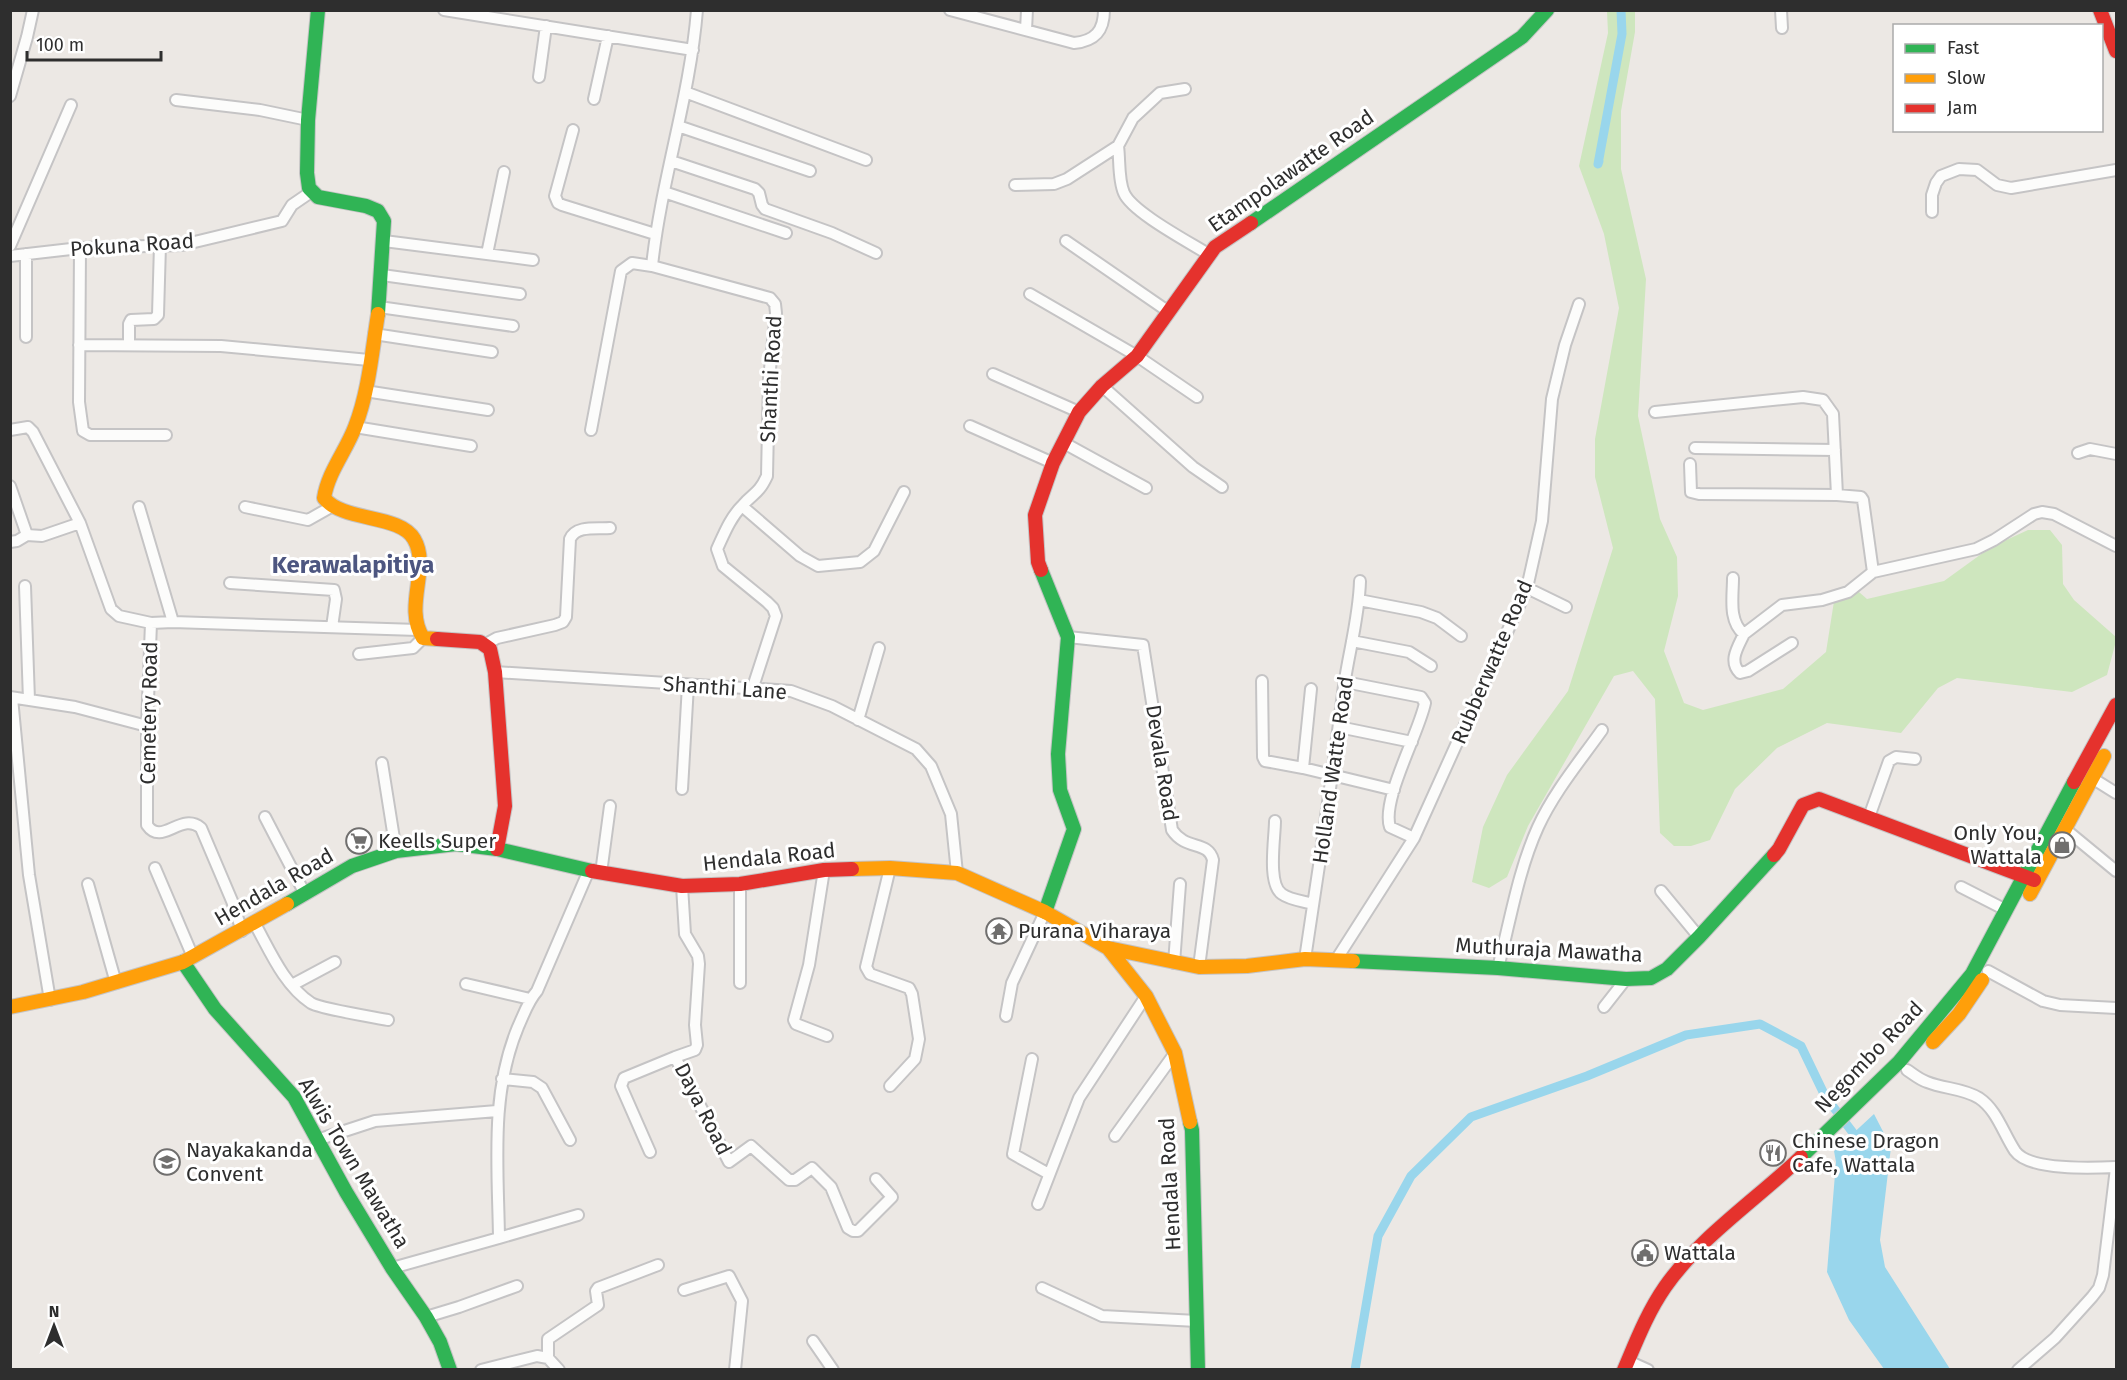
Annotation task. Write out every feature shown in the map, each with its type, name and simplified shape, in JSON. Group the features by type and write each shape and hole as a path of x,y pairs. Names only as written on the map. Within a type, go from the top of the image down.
{"main road":[{"path":"318,10 308,120 307,173 311,192 321,198 373,208 382,217 384,241 379,307 365,391 355,427 326,484 324,498 331,507 395,525 404,529 415,539 418,552 415,619 420,634 486,645 493,655 505,806 497,849"},
{"name":"Etampolawatte Road","path":"1045,912 1074,829 1060,790 1058,754 1068,637 1038,562 1034,526 1035,515 1053,463 1078,412 1101,386 1137,356 1215,247 1522,37 1547,10"},
{"path":"2100,10 2114,25"},
{"path":"2111,10 2116,51"},
{"name":"Negombo Road","path":"1874,1094 1907,1070 1959,1014 1988,971 2075,779 2116,705"},
{"name":"Negombo Road","path":"1635,1367 1656,1301 1688,1258 1783,1174 1826,1141 1874,1094 1972,974 2006,910 2064,829 2116,732"},
{"name":"Muthuraja Mawatha","path":"1108,948 1199,967 1247,966 1305,959 1498,968 1626,979 1651,978 1667,969 1699,938 1779,849 1803,805 1819,799 2031,878"},
{"name":"Hendala Road","path":"10,1007 50,1000 116,983 188,959 255,924 352,867 396,851 456,844 497,849 595,871 682,886 740,884 824,870 890,868 957,873 1045,912 1108,948 1146,996 1175,1053 1192,1130 1198,1370"},
{"name":"Alwis Town Mawatha","path":"188,959 215,1009 294,1097 392,1268 426,1317 440,1342 450,1370"}],"street":[{"path":"10,96 33,10"},
{"path":"444,10 693,50"},
{"path":"591,430 621,271 632,263 652,266 655,234 693,50 697,10"},
{"path":"951,10 970,13 1074,43 1082,42 1101,30 1104,23 1104,10"},
{"path":"1026,30 1027,10"},
{"path":"1781,10 1782,28"},
{"path":"540,77 546,26"},
{"path":"594,99 609,36"},
{"path":"1016,185 1054,184 1067,179 1118,146 1132,118 1160,93 1185,89"},
{"path":"685,92 866,160"},
{"path":"176,100 260,110 308,120"},
{"path":"10,246 71,105"},
{"path":"678,126 810,171"},
{"path":"573,130 555,196 558,202 562,206 655,234"},
{"path":"1118,146 1123,191 1129,200 1158,223 1208,254"},
{"path":"671,161 755,189 765,209 832,233 876,253"},
{"path":"1932,212 1932,195 1936,183 1941,176 1959,169 1977,170 1997,185 2011,188 2116,170"},
{"path":"487,254 504,172"},
{"name":"Pokuna Road","path":"10,256 80,248 182,245 282,221 292,205 311,192"},
{"path":"664,192 786,233"},
{"path":"384,241 533,260"},
{"path":"1066,241 1169,312"},
{"path":"129,345 131,320 154,319 158,315 160,245"},
{"path":"80,248 79,402 83,431 90,435 166,435"},
{"path":"26,254 26,337"},
{"name":"Shanthi Road","path":"652,266 770,298 775,304 769,378 767,476 760,490 742,506 727,526 717,549 723,566 773,608 776,616 753,690"},
{"path":"382,275 520,294"},
{"path":"1030,294 1137,356 1197,397"},
{"name":"Rubberwatte Road","path":"1336,960 1414,838 1527,588 1542,521 1552,399 1565,345 1579,304"},
{"path":"379,307 513,326"},
{"path":"374,334 492,352"},
{"path":"79,345 221,346 369,360"},
{"path":"993,375 1078,412"},
{"path":"1101,386 1193,467 1222,487"},
{"path":"365,391 488,410"},
{"path":"1655,412 1803,397 1823,400 1833,414 1837,495"},
{"path":"970,426 1053,463"},
{"path":"10,430 28,427 33,432 80,524 111,609 119,616 151,623"},
{"path":"355,427 471,446"},
{"path":"1064,443 1146,488"},
{"path":"1695,448 1835,450"},
{"path":"2078,453 2090,449 2116,454"},
{"path":"1690,464 1691,492 1699,494 1861,496 1873,572"},
{"path":"10,486 27,535"},
{"path":"742,506 808,562 818,566 860,562 867,558 874,550 904,492"},
{"path":"139,507 173,621"},
{"path":"245,507 308,520 331,507"},
{"path":"1791,643 1748,671 1740,673 1735,668 1733,661 1744,634 1782,605 1822,600 1848,592 1873,572 1976,549 2034,514 2042,512 2054,514 2116,546"},
{"path":"10,542 18,541 27,535 42,536 80,524"},
{"path":"486,645 497,638 563,622 566,616 568,566 573,533 578,530 610,528"},
{"path":"1733,578 1733,619 1737,628 1744,634"},
{"name":"Holland Watte Road","path":"1305,959 1359,600 1359,581"},
{"path":"230,582 334,590 336,599 332,627"},
{"path":"25,586 28,700"},
{"path":"1527,588 1566,607"},
{"path":"1359,600 1421,612 1437,618 1461,636"},
{"name":"Cemetery Road","path":"242,931 201,828 186,822 162,833 156,833 151,831 147,825 147,726 151,623 173,621 332,627 420,634"},
{"path":"359,654 413,648 420,634"},
{"name":"Devala Road","path":"1068,637 1143,645 1172,830 1184,843 1207,849 1211,852 1213,860 1199,967"},
{"path":"1352,641 1409,652 1431,666"},
{"path":"858,720 879,648"},
{"name":"Shanthi Lane","path":"495,672 790,691 832,706 916,749 931,766 951,814 957,873"},
{"path":"1262,681 1263,757 1270,763 1303,768 1394,790"},
{"path":"1345,682 1424,700 1412,742 1394,790 1388,819 1390,827 1414,838"},
{"path":"682,789 688,685"},
{"path":"1303,768 1311,689"},
{"path":"50,1000 28,875 11,698 75,707 147,726"},
{"path":"1339,727 1412,742"},
{"path":"1498,968 1527,858 1539,827 1553,800 1602,730"},
{"path":"1869,817 1889,761 1896,757 1915,759"},
{"path":"2103,757 2116,765"},
{"path":"382,763 396,851"},
{"path":"2092,778 2116,794"},
{"path":"499,1238 497,1111 502,1079 511,1044 530,999 537,991 595,871 610,806"},
{"path":"265,817 305,894"},
{"path":"1275,821 1273,878 1275,887 1279,893 1288,898 1313,904"},
{"path":"2064,829 2116,871"},
{"path":"155,868 188,959"},
{"path":"890,868 866,967 870,974 909,988 919,1039 915,1059 890,1086"},
{"path":"824,870 808,965 794,1020 796,1024 827,1036"},
{"path":"88,884 116,983"},
{"path":"740,884 740,983"},
{"path":"1174,963 1180,884"},
{"name":"Daya Road","path":"682,886 685,934 698,956 699,964 695,1025 697,1045 694,1050 675,1057 729,1162 751,1146 789,1180 795,1180 812,1168 831,1186 848,1228 853,1232 858,1232 892,1197 876,1179"},
{"path":"1961,887 2006,910"},
{"path":"1661,891 1699,938"},
{"path":"1006,1016 1012,983 1045,912"},
{"path":"255,924 274,959 292,985 313,1004 388,1020"},
{"path":"292,985 336,962"},
{"path":"1988,971 2043,1001 2116,1008"},
{"path":"1604,1007 1626,979"},
{"path":"466,984 530,999"},
{"path":"1038,1204 1078,1098 1146,996"},
{"path":"1115,1136 1175,1053"},
{"path":"650,1152 621,1086 622,1082 624,1078 675,1057"},
{"path":"1032,1059 1013,1154 1049,1174"},
{"path":"1907,1070 1926,1082 1957,1089 1978,1097 1990,1108 2016,1154 2039,1163 2071,1168 2116,1168 2103,1275 2099,1288 2055,1338 2018,1370"},
{"path":"502,1079 533,1082 542,1088 570,1140"},
{"path":"317,1140 375,1121 497,1111"},
{"path":"392,1268 578,1215"},
{"path":"548,1358 548,1340 598,1305 596,1292 598,1288 658,1265"},
{"path":"684,1290 729,1276 742,1301 735,1370"},
{"path":"426,1317 517,1286"},
{"path":"1042,1288 1101,1316 1197,1321"},
{"path":"813,1341 833,1370"},
{"path":"481,1370 537,1356 548,1358 559,1370"}],"green space":[{"path":"1607,11 1635,11 1635,32 1621,111 1621,169 1646,279 1638,416 1660,519 1677,557 1678,596 1664,651 1684,703 1703,710 1783,689 1826,652 1835,595 1852,586 1867,599 1944,581 1991,547 2028,530 2050,530 2062,545 2063,584 2074,600 2116,637 2116,641 2107,675 2072,692 1957,678 1938,688 1901,733 1827,723 1777,748 1735,789 1710,840 1691,846 1674,846 1660,833 1655,699 1633,671 1614,676 1528,826 1507,877 1489,888 1472,882 1483,827 1507,775 1568,691 1613,548 1595,477 1595,439 1619,308 1604,234 1579,166 1608,33"}],"water":[{"path":"1874,1114 1891,1147 1880,1240 1885,1267 1950,1369 1884,1369 1849,1320 1827,1272 1836,1162 1834,1151"}],"waterway":[{"path":"1599,161 1598,164 1622,34 1621,10"},
{"path":"1355,1370 1378,1236 1411,1176 1471,1117 1587,1076 1686,1035 1760,1024 1801,1046 1825,1096 1860,1142"}],"traffic: fast":[{"path":"318,10 308,120 309,188 318,197 366,206 378,211 384,221 378,314"},
{"path":"1251,223 1522,37 1547,10"},
{"path":"1041,570 1068,637 1058,754 1060,790 1074,829 1045,912"},
{"path":"1801,1157 1899,1062 1972,974 2074,782"},
{"path":"287,904 352,866 396,851 456,844 497,849 592,871"},
{"path":"1353,961 1498,968 1626,979 1651,978 1667,969 1774,855"},
{"path":"183,962 215,1009 294,1097 346,1192 392,1268 426,1317 440,1342 450,1370"},
{"path":"1190,1122 1198,1370"}],"traffic: slow":[{"path":"378,314 370,371 360,413 329,479 324,498 333,506 344,511 397,525 414,539 420,562 416,600 418,626 423,638 437,639"},
{"path":"2030,894 2104,756"},
{"path":"852,869 890,868 957,873 1045,912 1108,948 1146,996 1175,1053 1190,1122"},
{"path":"10,1007 83,992 183,962 287,904"},
{"path":"1108,948 1199,967 1247,966 1305,959 1353,961"},
{"path":"1933,1042 1959,1014 1982,980"}],"traffic: jam":[{"path":"2100,10 2116,51"},
{"path":"1041,570 1038,562 1035,515 1053,463 1079,412 1102,386 1137,356 1215,247 1251,223"},
{"path":"437,639 480,642 490,649 495,672 505,806 497,849"},
{"path":"2074,782 2116,705"},
{"path":"1774,855 1803,805 1819,799 2034,880"},
{"path":"592,871 682,886 740,884 824,870 852,869"},
{"path":"1624,1370 1653,1307 1679,1269 1711,1235 1801,1157"}],"place":[{"name":"Keells Super","path":"359,841"},
{"name":"Only You, Wattala","path":"2062,845"},
{"name":"Purana Viharaya","path":"999,931"},
{"name":"Chinese Dragon Cafe, Wattala","path":"1773,1153"},
{"name":"Nayakakanda Convent","path":"167,1162"},
{"name":"Wattala","path":"1645,1253"}],"district":[{"name":"Kerawalapitiya","path":"353,565"}]}
